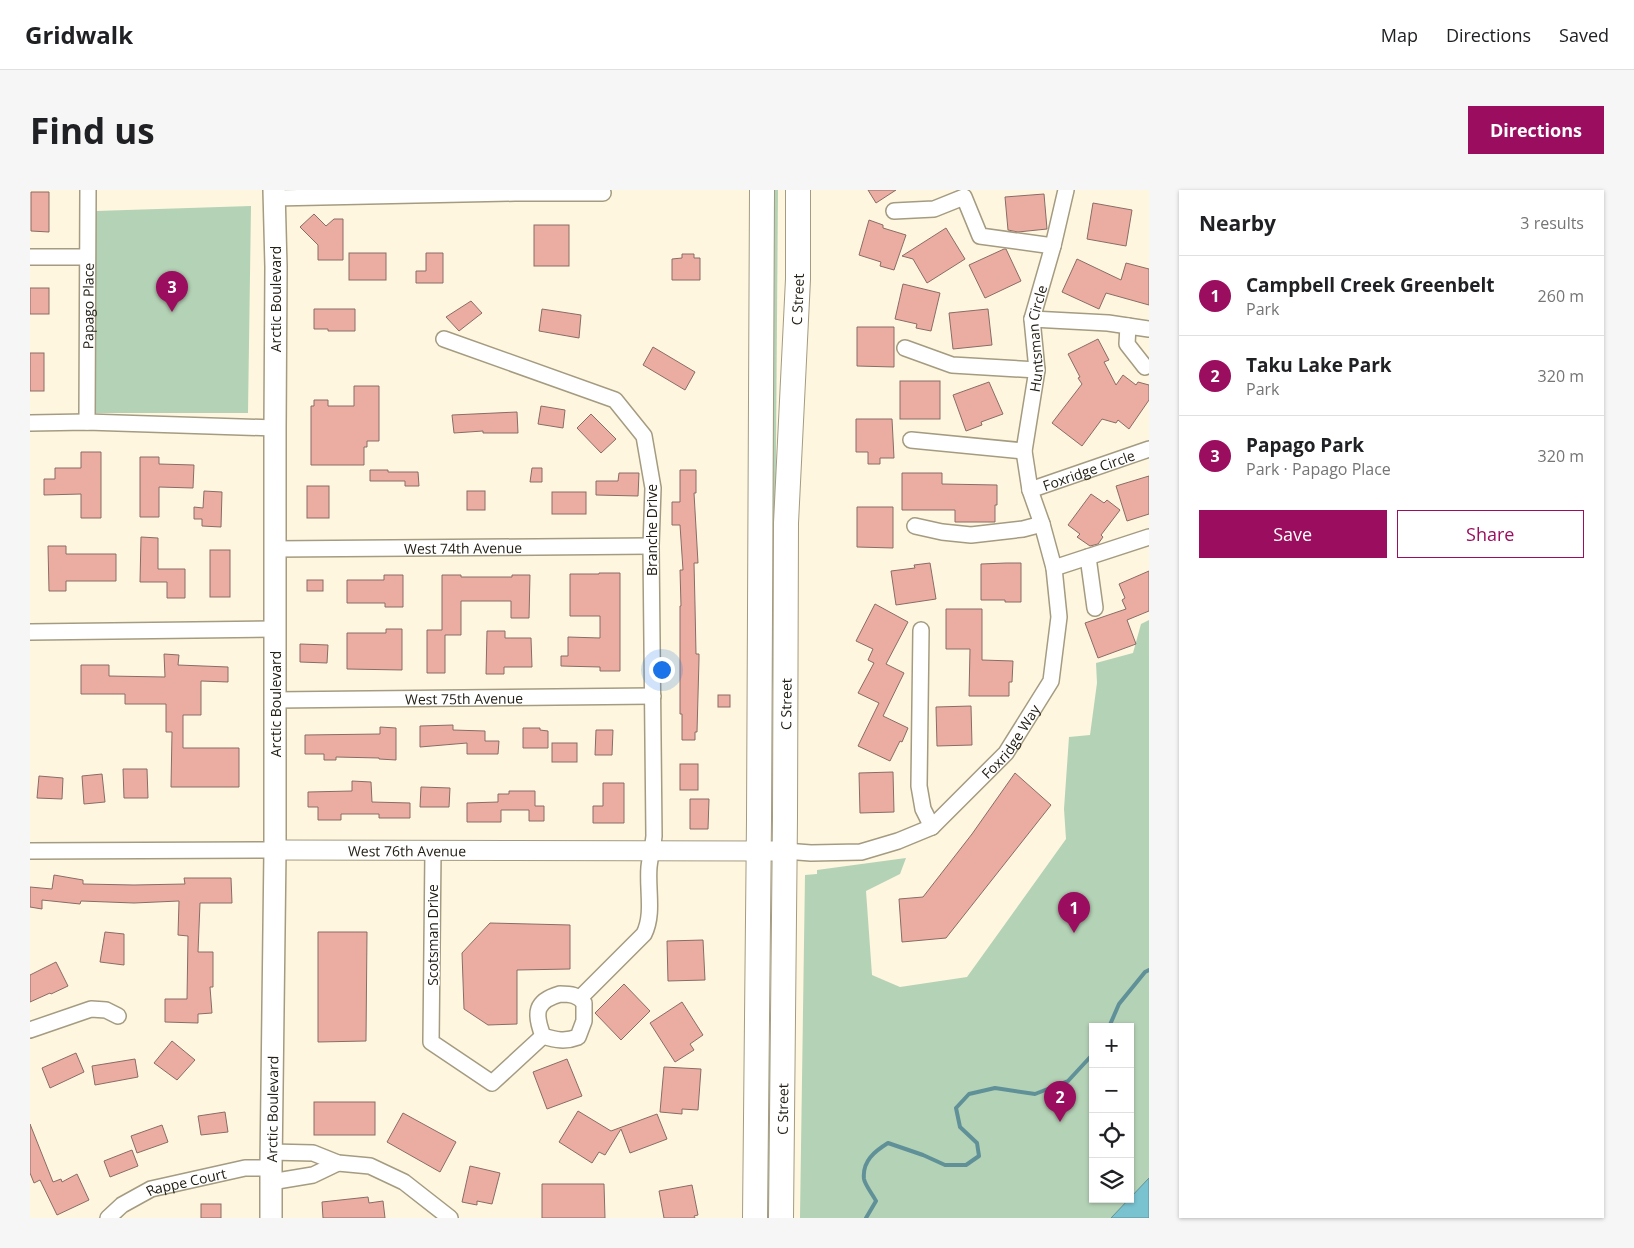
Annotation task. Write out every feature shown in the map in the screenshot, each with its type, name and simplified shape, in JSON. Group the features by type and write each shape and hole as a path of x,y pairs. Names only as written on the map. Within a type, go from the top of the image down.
{"main road":[{"name":"C Street","path":"755,1218 762,190"},
{"name":"C Street","path":"781,1218 786,523 798,279 798,190"},
{"name":"Arctic Boulevard","path":"271,1218 275,850 276,267 274,194"}],"street":[{"name":"Papago Place","path":"87,422 88,190"},
{"name":"Huntsman Circle","path":"1030,490 1024,452 1037,370 1032,319 1053,246 1066,190"},
{"path":"274,194 603,193"},
{"path":"894,211 934,210 964,197 980,236 1053,246"},
{"path":"30,257 87,257"},
{"path":"1032,319 1108,322 1149,329"},
{"path":"1128,326 1126,344 1145,367"},
{"name":"Branche Drive","path":"444,339 615,400 644,436 653,488 650,546 653,696 653,851 649,866 648,927 644,934 580,998"},
{"path":"905,348 952,365 1037,370"},
{"path":"30,423 87,422 275,428"},
{"path":"911,440 1024,452"},
{"name":"Foxridge Circle","path":"1030,490 1149,449"},
{"name":"Foxridge Way","path":"785,851 811,853 861,852 898,842 932,827 1006,753 1051,681 1059,617 1054,568 1030,490"},
{"path":"915,526 942,532 971,535 1023,529 1042,524"},
{"path":"1054,568 1149,537"},
{"name":"West 74th Avenue","path":"275,549 650,546"},
{"path":"1088,557 1095,608"},
{"path":"30,632 275,629"},
{"path":"921,630 919,786 923,809 932,827"},
{"name":"West 75th Avenue","path":"275,700 653,696"},
{"name":"West 76th Avenue","path":"30,851 785,851"},
{"name":"Scotsman Drive","path":"433,851 431,1042 492,1083 543,1036"},
{"path":"560,994 571,994 580,998 584,1003 585,1011 584,1021 578,1037 568,1041 543,1036 537,1015 542,1002 549,997 560,994"},
{"path":"30,1030 91,1009 106,1010 118,1016"},
{"path":"271,1167 313,1153 338,1163 370,1166 404,1182 450,1218"},
{"path":"271,1167 313,1175 338,1163"},
{"name":"Rappe Court","path":"108,1218 122,1205 151,1189 245,1168 271,1167"}],"green space":[{"path":"772,190 778,190 774,706 770,649"},
{"path":"251,206 248,413 96,413 96,315 94,314 93,253 96,250 96,211"},
{"path":"1149,620 1149,1218 800,1218 805,875 817,874 817,870 906,858 900,874 866,891 872,975 900,987 967,977 1066,839 1064,809 1069,737 1090,735 1097,683 1096,663 1133,653 1141,624"},
{"path":"767,1006 771,1076 769,1218 765,1218"}],"water":[{"path":"1149,1178 1149,1218 1111,1218 1125,1203 1134,1203 1134,1194"}],"building":[{"path":"868,190 896,190 876,203"},
{"path":"31,192 49,192 49,232 31,231"},
{"path":"1044,194 1047,229 1018,232 1008,230 1005,197"},
{"path":"1093,203 1132,210 1126,246 1087,239"},
{"path":"314,214 326,226 334,219 343,219 343,260 318,260 318,245 300,227"},
{"path":"869,220 883,225 883,228 906,235 894,270 880,266 881,262 859,255"},
{"path":"534,225 569,225 569,266 534,266"},
{"path":"946,228 965,259 927,283 913,259 902,256"},
{"path":"1006,249 1021,281 985,298 969,265"},
{"path":"349,253 386,253 386,280 349,280"},
{"path":"426,253 443,253 443,283 416,283 416,271 426,271"},
{"path":"682,254 694,254 694,258 700,258 700,280 672,280 672,259 682,258"},
{"path":"1077,259 1121,280 1126,263 1149,269 1149,305 1106,293 1099,309 1062,292"},
{"path":"903,284 940,293 931,331 916,328 917,324 895,319"},
{"path":"30,288 49,288 49,314 30,314"},
{"path":"471,301 482,313 459,331 446,317"},
{"path":"314,309 355,309 355,331 314,329"},
{"path":"542,309 581,315 579,338 539,331"},
{"path":"988,309 992,345 953,349 949,313"},
{"path":"857,327 894,327 894,367 857,366"},
{"path":"1098,339 1109,360 1104,362 1116,385 1123,375 1136,385 1138,382 1149,385 1149,400 1129,429 1118,420 1116,423 1102,419 1082,446 1052,423 1082,384 1068,354"},
{"path":"653,347 695,372 685,390 643,365"},
{"path":"30,353 44,353 44,391 30,391"},
{"path":"900,381 940,381 940,419 900,419"},
{"path":"989,382 1003,414 981,422 982,425 966,431 953,395"},
{"path":"354,386 379,386 379,441 367,441 367,447 364,447 364,465 311,465 311,406 314,406 314,400 328,400 328,406 354,406"},
{"path":"541,406 565,410 563,428 538,424"},
{"path":"517,412 518,433 483,433 483,431 454,433 452,415"},
{"path":"591,414 616,439 601,453 577,428"},
{"path":"856,419 892,419 894,458 880,458 880,464 868,464 868,452 856,452"},
{"path":"81,452 101,452 101,518 81,518 81,494 44,495 44,479 55,479 55,468 81,468"},
{"path":"140,457 159,457 159,464 194,465 193,488 159,487 159,517 140,517"},
{"path":"532,468 542,468 542,482 530,482"},
{"path":"370,470 418,472 419,486 405,486 405,481 370,481"},
{"path":"680,470 696,470 696,493 694,493 698,563 694,563 696,654 699,654 699,659 697,732 695,732 695,740 682,740 682,714 680,714 680,570 683,570 680,525 672,525 672,502 680,502"},
{"path":"619,473 639,473 638,496 596,495 596,481 618,481"},
{"path":"902,473 942,473 942,484 997,485 995,522 955,522 955,510 902,510"},
{"path":"1149,476 1149,514 1127,521 1116,486"},
{"path":"307,486 329,486 329,518 307,518"},
{"path":"204,491 222,492 221,527 202,526 202,519 194,519 194,507 203,508"},
{"path":"467,491 485,491 485,510 467,510"},
{"path":"552,492 586,492 586,514 552,514"},
{"path":"1091,494 1104,503 1107,500 1120,510 1101,535 1103,537 1098,544 1090,546 1077,537 1080,534 1068,525"},
{"path":"857,507 893,507 893,548 857,547"},
{"path":"141,537 158,538 158,569 185,569 185,598 167,598 167,582 140,582"},
{"path":"48,546 66,546 66,554 116,554 116,581 66,581 66,591 49,591"},
{"path":"210,550 230,550 230,597 210,597"},
{"path":"930,563 936,599 896,605 891,571 915,568 914,565"},
{"path":"1021,563 1021,602 981,600 981,564"},
{"path":"1149,571 1149,611 1127,620 1136,644 1098,658 1085,623 1126,609 1122,600 1125,598 1119,584"},
{"path":"620,573 620,671 600,671 600,667 561,666 561,656 568,656 568,637 600,638 600,616 570,616 570,574"},
{"path":"384,575 403,575 403,607 385,607 385,603 347,603 347,580 384,580"},
{"path":"442,575 512,577 512,575 530,575 529,618 511,618 511,601 461,601 461,635 445,635 445,673 427,673 427,630 442,630"},
{"path":"307,580 323,580 323,591 307,591"},
{"path":"875,604 908,622 886,664 904,673 883,716 908,728 890,761 858,746 879,703 858,693 874,663 868,660 873,649 856,641"},
{"path":"946,609 982,609 982,660 1013,661 1012,682 1009,682 1009,696 969,696 970,649 946,649"},
{"path":"386,629 402,629 402,670 347,669 347,633 386,633"},
{"path":"487,631 505,631 505,638 531,638 532,667 504,667 504,674 486,674"},
{"path":"300,644 328,645 327,663 300,662"},
{"path":"164,654 179,655 178,665 228,667 228,682 201,681 201,715 183,715 183,748 239,748 239,787 171,787 172,732 166,732 166,704 125,704 125,694 81,694 81,665 109,665 109,676 165,677"},
{"path":"718,695 730,695 730,707 718,707"},
{"path":"971,706 972,745 937,746 936,707"},
{"path":"453,725 453,730 485,731 485,741 499,741 498,754 467,754 467,743 420,747 420,726"},
{"path":"380,727 396,728 396,760 336,757 336,760 324,760 324,754 305,754 305,735 380,734"},
{"path":"523,728 540,728 540,730 548,731 548,748 523,748"},
{"path":"596,730 613,730 612,755 595,755"},
{"path":"552,743 577,743 577,762 552,762"},
{"path":"680,764 698,764 698,790 680,790"},
{"path":"123,769 147,769 148,798 124,798"},
{"path":"893,772 894,812 860,813 859,773"},
{"path":"1015,773 1051,805 946,938 902,942 899,899 923,897 972,834"},
{"path":"102,774 105,802 84,804 82,776"},
{"path":"39,776 63,778 62,799 37,798"},
{"path":"352,781 371,782 372,802 410,803 410,818 379,818 379,814 341,814 341,820 318,820 318,807 308,807 308,792 352,791"},
{"path":"603,783 624,783 624,823 593,823 593,806 603,806"},
{"path":"421,787 450,788 449,807 420,807"},
{"path":"509,791 535,791 535,806 544,806 544,821 529,821 529,810 501,810 501,822 467,822 467,803 498,802 498,794 509,794"},
{"path":"690,799 709,799 708,829 690,829"},
{"path":"54,875 83,880 83,884 134,885 185,884 184,878 231,878 232,903 200,903 198,952 213,952 213,987 210,987 212,1013 198,1014 198,1023 165,1022 165,999 187,999 188,936 178,935 179,901 134,903 81,901 80,904 42,900 42,909 30,907 30,887 52,889"},
{"path":"490,923 570,925 570,969 517,970 517,1024 488,1025 464,1009 462,953"},
{"path":"105,932 124,934 124,965 100,962"},
{"path":"318,932 367,932 366,1041 318,1042"},
{"path":"703,940 705,980 668,981 667,941"},
{"path":"56,962 68,986 30,1002 30,975"},
{"path":"624,984 650,1011 621,1040 595,1013"},
{"path":"682,1002 703,1035 690,1044 694,1050 675,1062 650,1023"},
{"path":"172,1041 195,1060 177,1080 154,1063"},
{"path":"76,1053 84,1072 50,1088 42,1068"},
{"path":"135,1059 138,1077 95,1085 92,1066"},
{"path":"567,1059 582,1096 547,1109 533,1072"},
{"path":"664,1067 701,1069 698,1110 682,1109 682,1114 660,1112"},
{"path":"314,1102 375,1102 375,1135 314,1135"},
{"path":"578,1111 611,1131 657,1114 667,1139 630,1153 621,1129 605,1155 599,1152 592,1163 559,1142"},
{"path":"225,1112 228,1132 201,1135 198,1116"},
{"path":"403,1113 456,1142 440,1172 387,1142"},
{"path":"30,1124 53,1182 61,1179 62,1182 77,1174 89,1200 57,1215 40,1180 34,1183 30,1173"},
{"path":"162,1125 168,1142 137,1153 131,1136"},
{"path":"132,1150 138,1166 110,1177 104,1161"},
{"path":"470,1166 500,1173 492,1204 477,1201 477,1205 462,1202"},
{"path":"542,1184 604,1184 605,1218 542,1218"},
{"path":"692,1185 698,1215 694,1216 695,1218 664,1218 659,1191"},
{"path":"368,1197 369,1203 383,1201 385,1218 323,1218 322,1202"},
{"path":"201,1204 221,1204 221,1218 201,1218"}],"waterway":[{"path":"1111,1023 1119,1004 1145,972 1149,970"},
{"path":"866,1218 876,1201 864,1179 865,1167 870,1157 878,1149 888,1143 945,1165 966,1165 979,1156 977,1143 960,1127 956,1108 969,1094 995,1088 1035,1094 1068,1081 1089,1058"}],"place":[{"name":"Papago Park","path":"172,312"},
{"name":"Campbell Creek Greenbelt","path":"1074,933"},
{"name":"Taku Lake Park","path":"1060,1122"}]}
